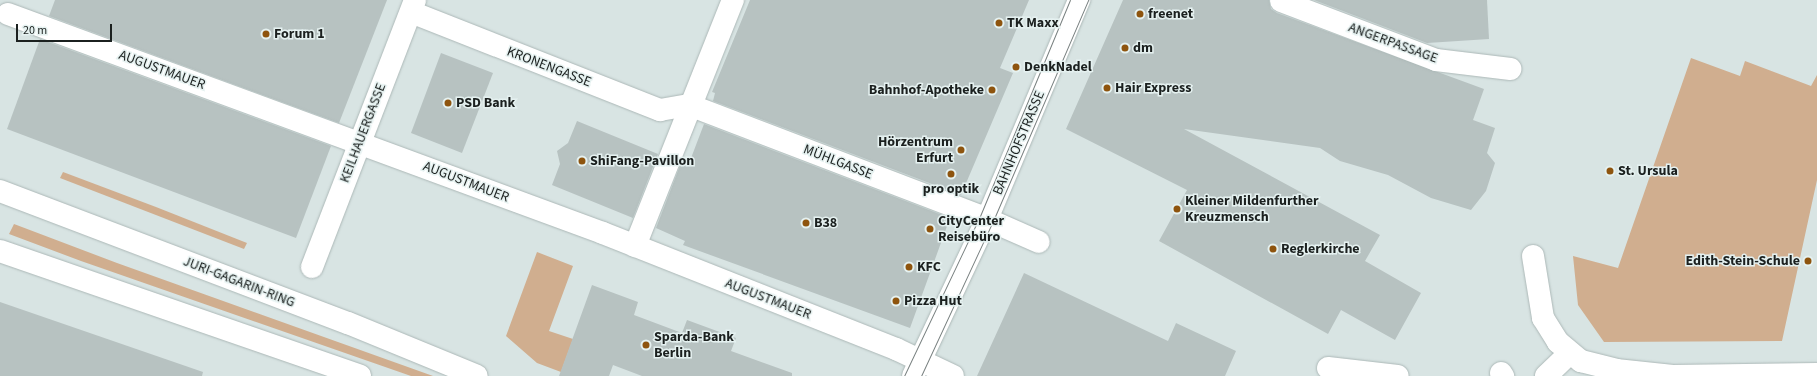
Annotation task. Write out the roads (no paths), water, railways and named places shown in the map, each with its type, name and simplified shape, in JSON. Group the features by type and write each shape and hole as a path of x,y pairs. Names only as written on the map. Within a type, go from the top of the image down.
{"street":[{"path":"635,246 689,105 733,0"},
{"name":"BAHNHOFSTRASSE","path":"917,368 987,219 1079,0"},
{"name":"ANGERPASSAGE","path":"1281,1 1436,60 1510,69"},
{"name":"KRONENGASSE","path":"413,6 660,110 689,105"},
{"name":"KEILHAUERGASSE","path":"312,267 413,6"},
{"name":"AUGUSTMAUER","path":"8,14 360,142 635,246 896,349 917,368"},
{"name":"MÜHLGASSE","path":"689,105 987,219"},
{"name":"JURI-GAGARIN-RING","path":"0,191 348,323 477,376"},
{"path":"987,219 1039,242"},
{"path":"0,251 360,376"},
{"path":"1533,256 1543,318 1549,330 1570,354 1581,361 1616,370 1673,376 1817,374"},
{"path":"1546,376 1570,354"},
{"path":"917,368 953,376"},
{"path":"1342,372 1398,376"}],"tram line":[{"path":"904,376 980,216 1070,0"},
{"path":"921,376 993,221 1088,0"}],"place":[{"name":"freenet","path":"1140,14"},
{"name":"TK Maxx","path":"999,23"},
{"name":"Forum 1","path":"266,34"},
{"name":"dm","path":"1125,48"},
{"name":"DenkNadel","path":"1016,67"},
{"name":"Hair Express","path":"1107,88"},
{"name":"Bahnhof-Apotheke","path":"992,90"},
{"name":"PSD Bank","path":"448,103"},
{"name":"Hörzentrum Erfurt","path":"961,150"},
{"name":"ShiFang-Pavillon","path":"582,161"},
{"name":"St. Ursula","path":"1610,171"},
{"name":"pro optik","path":"951,174"},
{"name":"Kleiner Mildenfurther Kreuzmensch","path":"1177,209"},
{"name":"B38","path":"806,223"},
{"name":"CityCenter Reisebüro","path":"930,229"},
{"name":"Reglerkirche","path":"1273,249"},
{"name":"Edith-Stein-Schule","path":"1808,261"},
{"name":"KFC","path":"909,267"},
{"name":"Pizza Hut","path":"896,301"},
{"name":"Sparda-Bank Berlin","path":"646,345"}]}
